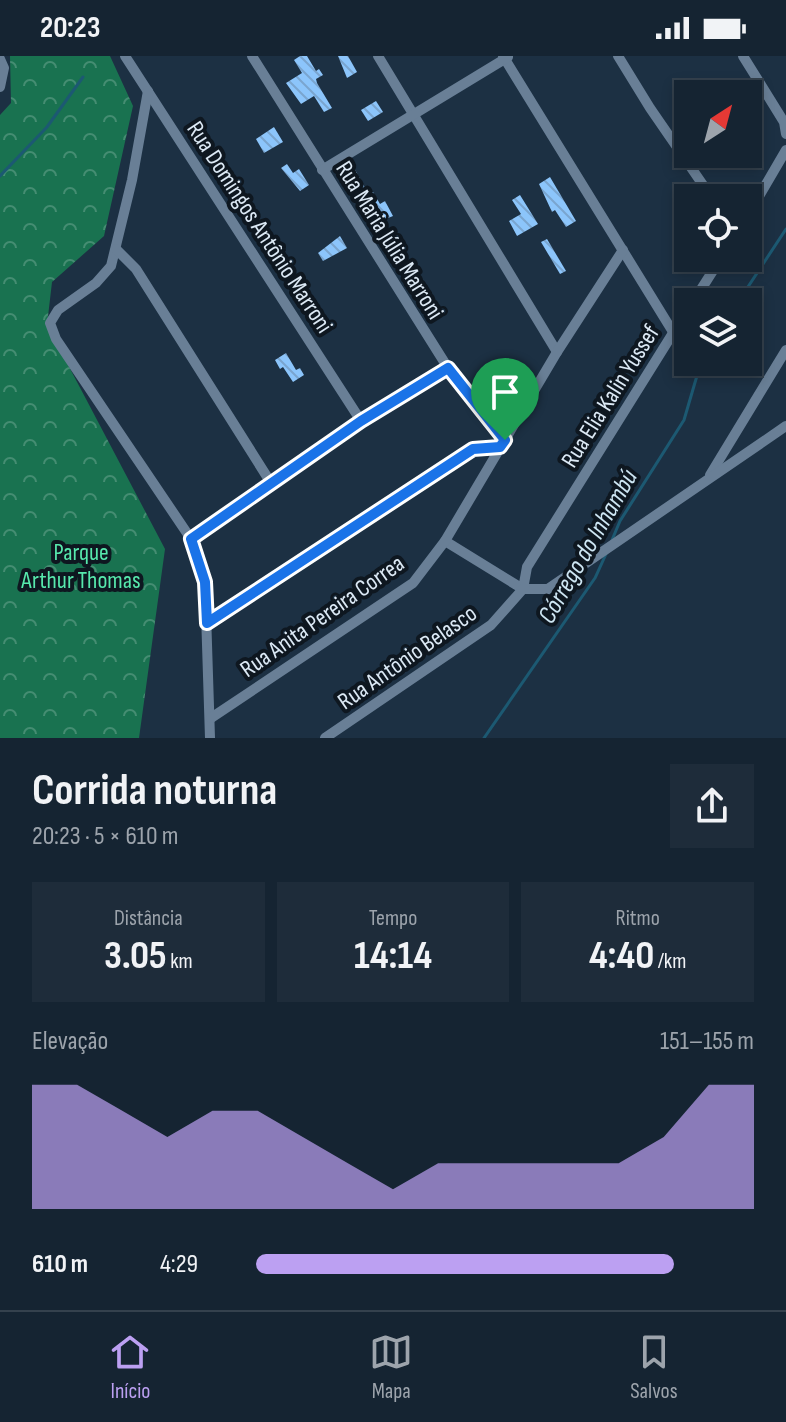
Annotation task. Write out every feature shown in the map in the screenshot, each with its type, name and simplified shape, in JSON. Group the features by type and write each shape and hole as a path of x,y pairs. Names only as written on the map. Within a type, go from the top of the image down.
{"street":[{"path":"127,60 141,56"},
{"name":"Rua Maria Júlia Marroni","path":"252,56 448,368 502,444"},
{"path":"378,56 557,352"},
{"path":"618,56 702,184"},
{"path":"743,56 784,122 786,134"},
{"path":"322,170 506,57 673,332"},
{"path":"0,59 4,68 0,87"},
{"name":"Rua Domingos Antônio Marroni","path":"127,60 361,421"},
{"path":"148,91 116,249 108,271 58,310 50,323 56,339 191,539 205,582 210,738"},
{"path":"762,191 786,150"},
{"path":"116,249 136,269 271,483"},
{"name":"Rua Anita Pereira Correa","path":"211,718 413,583 445,541 557,352 623,250"},
{"name":"Rua Elia Kalin Yussef","path":"523,589 527,567 673,332"},
{"path":"706,480 786,350"},
{"path":"191,539 361,421 448,368"},
{"path":"445,541 523,589 548,589 786,426"},
{"path":"207,623 473,449 502,444"},
{"name":"Rua Antônio Belasco","path":"325,738 491,625 523,589"}],"green space":[{"name":"Parque Arthur Thomas","path":"10,56 110,56 133,106 104,236 52,282 47,325 165,549 139,738 0,738 0,115 11,103"}],"building":[{"path":"307,56 316,71 319,69 323,75 316,79 317,83 332,108 324,112 314,96 301,104 286,83 302,73 294,60"},
{"path":"338,56 348,56 357,72 347,78"},
{"path":"376,101 383,112 368,121 361,110"},
{"path":"274,127 283,142 264,153 256,139"},
{"path":"287,164 293,173 299,169 309,185 300,191 281,168"},
{"path":"353,166 369,195 373,192 380,204 385,201 393,216 374,224 343,172"},
{"path":"550,177 576,221 566,227 555,210 552,212 539,184"},
{"path":"520,195 538,224 517,236 509,221 521,214 512,200"},
{"path":"340,236 347,248 323,261 318,253"},
{"path":"547,239 566,271 560,274 541,242"},
{"path":"286,353 296,370 300,368 304,375 293,382 275,360"}],"waterway":[{"path":"0,176 47,127 83,77"},
{"name":"Córrego do Inhambú","path":"747,288 786,229"},
{"name":"Córrego do Inhambú","path":"612,540 620,521 684,420 697,376"},
{"name":"Córrego do Inhambú","path":"484,738 595,578 606,554"}],"route":[{"path":"448,368 505,440 500,447 473,449 207,623 205,582 191,539 361,421 448,368"}]}
